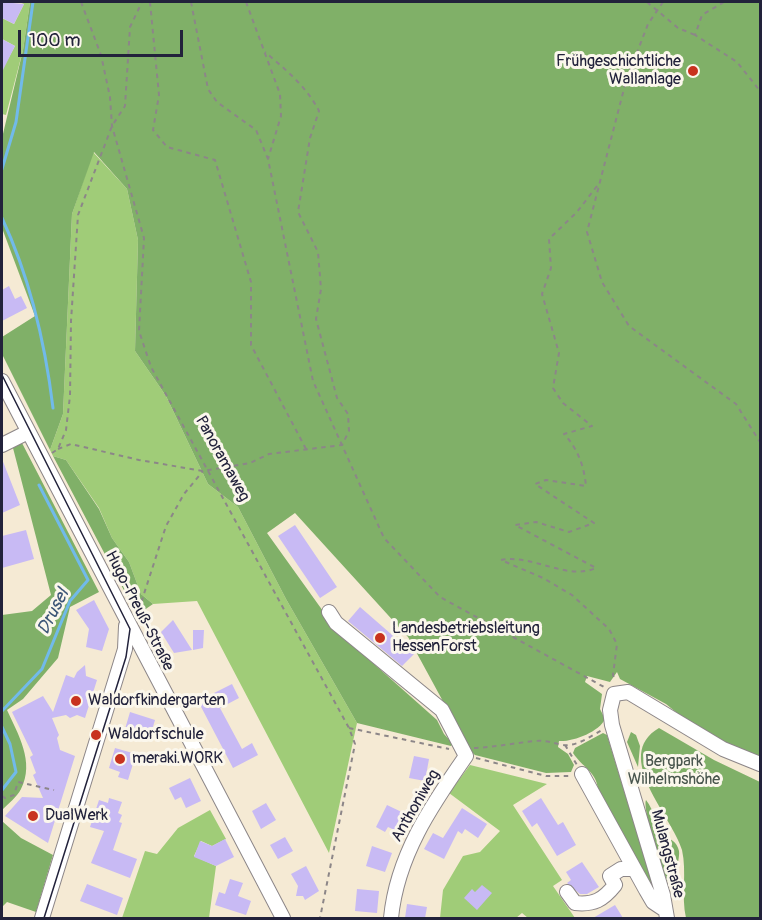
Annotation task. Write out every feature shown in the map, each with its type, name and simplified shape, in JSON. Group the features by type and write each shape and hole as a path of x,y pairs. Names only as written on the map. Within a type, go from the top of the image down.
{"street":[{"name":"Hugo-Preuß-Straße","path":"2,381 126,624 283,918"},
{"path":"2,445 28,432"},
{"path":"329,612 336,623 442,710 469,754"},
{"path":"42,918 125,649 126,624"},
{"path":"617,693 628,692 723,749 760,764"},
{"name":"Mulangstraße","path":"617,693 610,710 612,725 666,914"},
{"name":"Anthoniweg","path":"391,918 393,894 409,847 437,797 469,754"},
{"path":"582,774 653,902 666,914"},
{"path":"567,892 575,903 592,904 606,896 615,885 610,876 621,869 634,868"}],"path":[{"name":"Panoramaweg","path":"81,2 101,55 110,98 112,126 144,238 139,331 151,367 349,728 354,744 320,918"},
{"path":"58,449 66,430 70,396 78,215 112,126 125,106 130,27 142,2"},
{"path":"150,2 159,95 153,130 167,147 215,160 251,282 251,345 306,449"},
{"path":"191,2 208,89 217,102 256,130 268,159 313,381 384,538 440,597 617,693"},
{"path":"246,2 280,94 280,116 268,159"},
{"path":"647,2 678,28 695,35 737,62 760,91"},
{"path":"663,2 648,24 626,81 597,186 587,232 602,282 629,326 736,404 760,442"},
{"path":"695,35 702,15 724,2"},
{"path":"265,52 301,85 313,99 319,111 310,138 298,212 318,252 321,289 316,318 338,399 348,414 349,431 342,445"},
{"path":"597,186 577,212 549,239 551,268 542,294 560,353 553,388 564,403 592,426 564,434 572,443 584,468 586,486 546,480 535,484 594,523 569,532 536,522 515,525 567,555 588,561 596,568 585,573 514,557 501,560 543,578 572,595 609,629 617,644 613,675 617,693"},
{"path":"41,458 71,444 139,460 203,471 250,463 269,454 342,445"},
{"path":"126,624 142,600 166,526 184,494 203,471"},
{"path":"469,754 534,741 552,741 565,745 581,741 612,725"},
{"path":"349,728 459,750 546,776 582,774 565,745"},
{"path":"2,797 14,795 18,782 54,790"}],"green space":[{"path":"18,2 30,2 23,50 6,115 2,114 2,70 15,46 2,39 2,18 14,24 24,4"},
{"path":"30,2 760,2 760,758 726,744 688,722 666,704 620,679 617,672 610,682 587,676 585,682 602,694 600,709 605,719 597,728 585,735 559,741 558,747 568,754 574,765 571,772 546,773 475,755 470,751 408,637 295,513 267,533 338,632 437,720 444,734 453,744 451,746 357,723 286,599 238,507 208,484 166,396 135,351 138,240 127,189 94,152 72,214 63,414 50,450 2,354 2,337 35,316 2,228 2,138 23,50"},
{"path":"93,152 127,189 138,240 135,351 166,396 208,484 238,507 286,599 357,723 329,853 197,601 153,604 141,594 129,562 112,538 99,508 66,460 53,456 50,450 63,414 72,214"},
{"path":"22,443 99,592 70,607 58,658 23,699 7,710 23,748 26,769 25,779 19,792 2,810 2,615 32,611 51,595 13,448"},
{"path":"53,456 66,460 99,509 112,538 129,562 141,594 153,604 137,615"},
{"name":"Bergpark Wilhelmshöhe","path":"659,728 714,760 760,782 760,918 686,918 682,850 649,787 643,770 641,754 646,740"},
{"path":"631,732 636,735 640,746 638,767 627,742"},
{"path":"603,733 607,735 653,886 648,887 592,774 573,753 575,748"},
{"path":"470,765 547,784 513,805 562,880 553,886 575,918 528,918 522,913 516,918 440,918 443,890 463,856 480,852 500,831 449,793"},
{"path":"646,800 662,831 675,843 679,851 676,878 670,884 662,869 654,842 647,815"},
{"path":"210,810 226,839 212,846 201,841 194,856 216,866 209,918 122,918 145,851 157,854 178,828"},
{"path":"2,821 21,838 53,855 36,912 7,902 2,907"}],"building":[{"path":"2,2 24,4 14,24 2,18"},
{"path":"2,39 15,46 2,72"},
{"path":"9,286 15,299 21,296 27,308 2,321 2,290"},
{"path":"2,459 20,505 2,513"},
{"path":"295,525 337,587 320,598 278,536"},
{"path":"26,530 34,559 2,568 2,536"},
{"path":"94,600 109,629 102,651 86,647 89,629 76,610"},
{"path":"360,607 414,654 402,666 348,621"},
{"path":"173,620 192,650 174,653 161,632"},
{"path":"193,630 204,630 203,648 193,650"},
{"path":"85,665 86,676 97,680 85,718 77,715 70,718 66,715 52,718 59,735 57,738 60,750 75,756 48,843 5,816 22,797 43,798 33,775 36,773 30,757 33,755 12,712 43,696 53,712 66,675 74,678"},
{"path":"232,684 239,698 220,708 242,749 252,743 258,755 233,768 198,701"},
{"path":"130,712 155,720 150,737 125,729"},
{"path":"115,748 136,754 128,780 118,777 120,772 109,768"},
{"path":"414,756 429,759 425,781 409,778"},
{"path":"190,778 201,801 186,808 181,797 175,800 169,788"},
{"path":"109,798 122,802 118,813 122,815 119,822 122,823 113,850 137,859 130,878 91,863 104,831 90,827 99,800 108,803"},
{"path":"541,798 558,825 563,822 576,845 557,856 537,823 532,827 522,811"},
{"path":"266,803 276,820 261,829 252,811"},
{"path":"387,805 410,816 401,833 388,827 385,832 376,827"},
{"path":"462,808 487,824 478,838 465,829 462,834 458,831 444,859 424,849 433,833 443,838"},
{"path":"285,837 293,851 278,859 270,845"},
{"path":"225,839 234,857 216,866 194,857 200,841 212,846"},
{"path":"372,846 392,853 385,872 366,866"},
{"path":"582,862 599,887 587,894 580,894 567,883 571,880 566,872"},
{"path":"306,866 319,891 305,900 303,896 296,896 298,886 291,874"},
{"path":"230,879 243,883 238,896 251,901 246,915 215,905 219,892 225,894"},
{"path":"87,884 123,898 117,915 80,901"},
{"path":"482,885 492,893 477,910 464,898 472,889 475,892"},
{"path":"357,889 379,891 377,913 355,911"},
{"path":"407,904 427,907 425,918 405,918"},
{"path":"615,905 623,918 593,918"}],"waterway":[{"name":"Drusel","path":"2,169 16,122 33,2"},
{"name":"Drusel","path":"2,218 21,264 35,311 46,359 53,408"},
{"name":"Drusel","path":"2,711 42,669 70,601 88,580 39,485"},
{"name":"Drusel","path":"2,727 10,744 16,772 2,790"}],"tram line":[{"path":"2,375 130,629 126,657 44,918"}],"place":[{"name":"Frühgeschichtliche Wallanlage","path":"693,71"},
{"name":"Landesbetriebsleitung HessenForst","path":"380,638"},
{"name":"Waldorfkindergarten","path":"76,701"},
{"name":"Waldorfschule","path":"96,735"},
{"name":"meraki.WORK","path":"120,759"},
{"name":"DualWerk","path":"33,816"}]}
